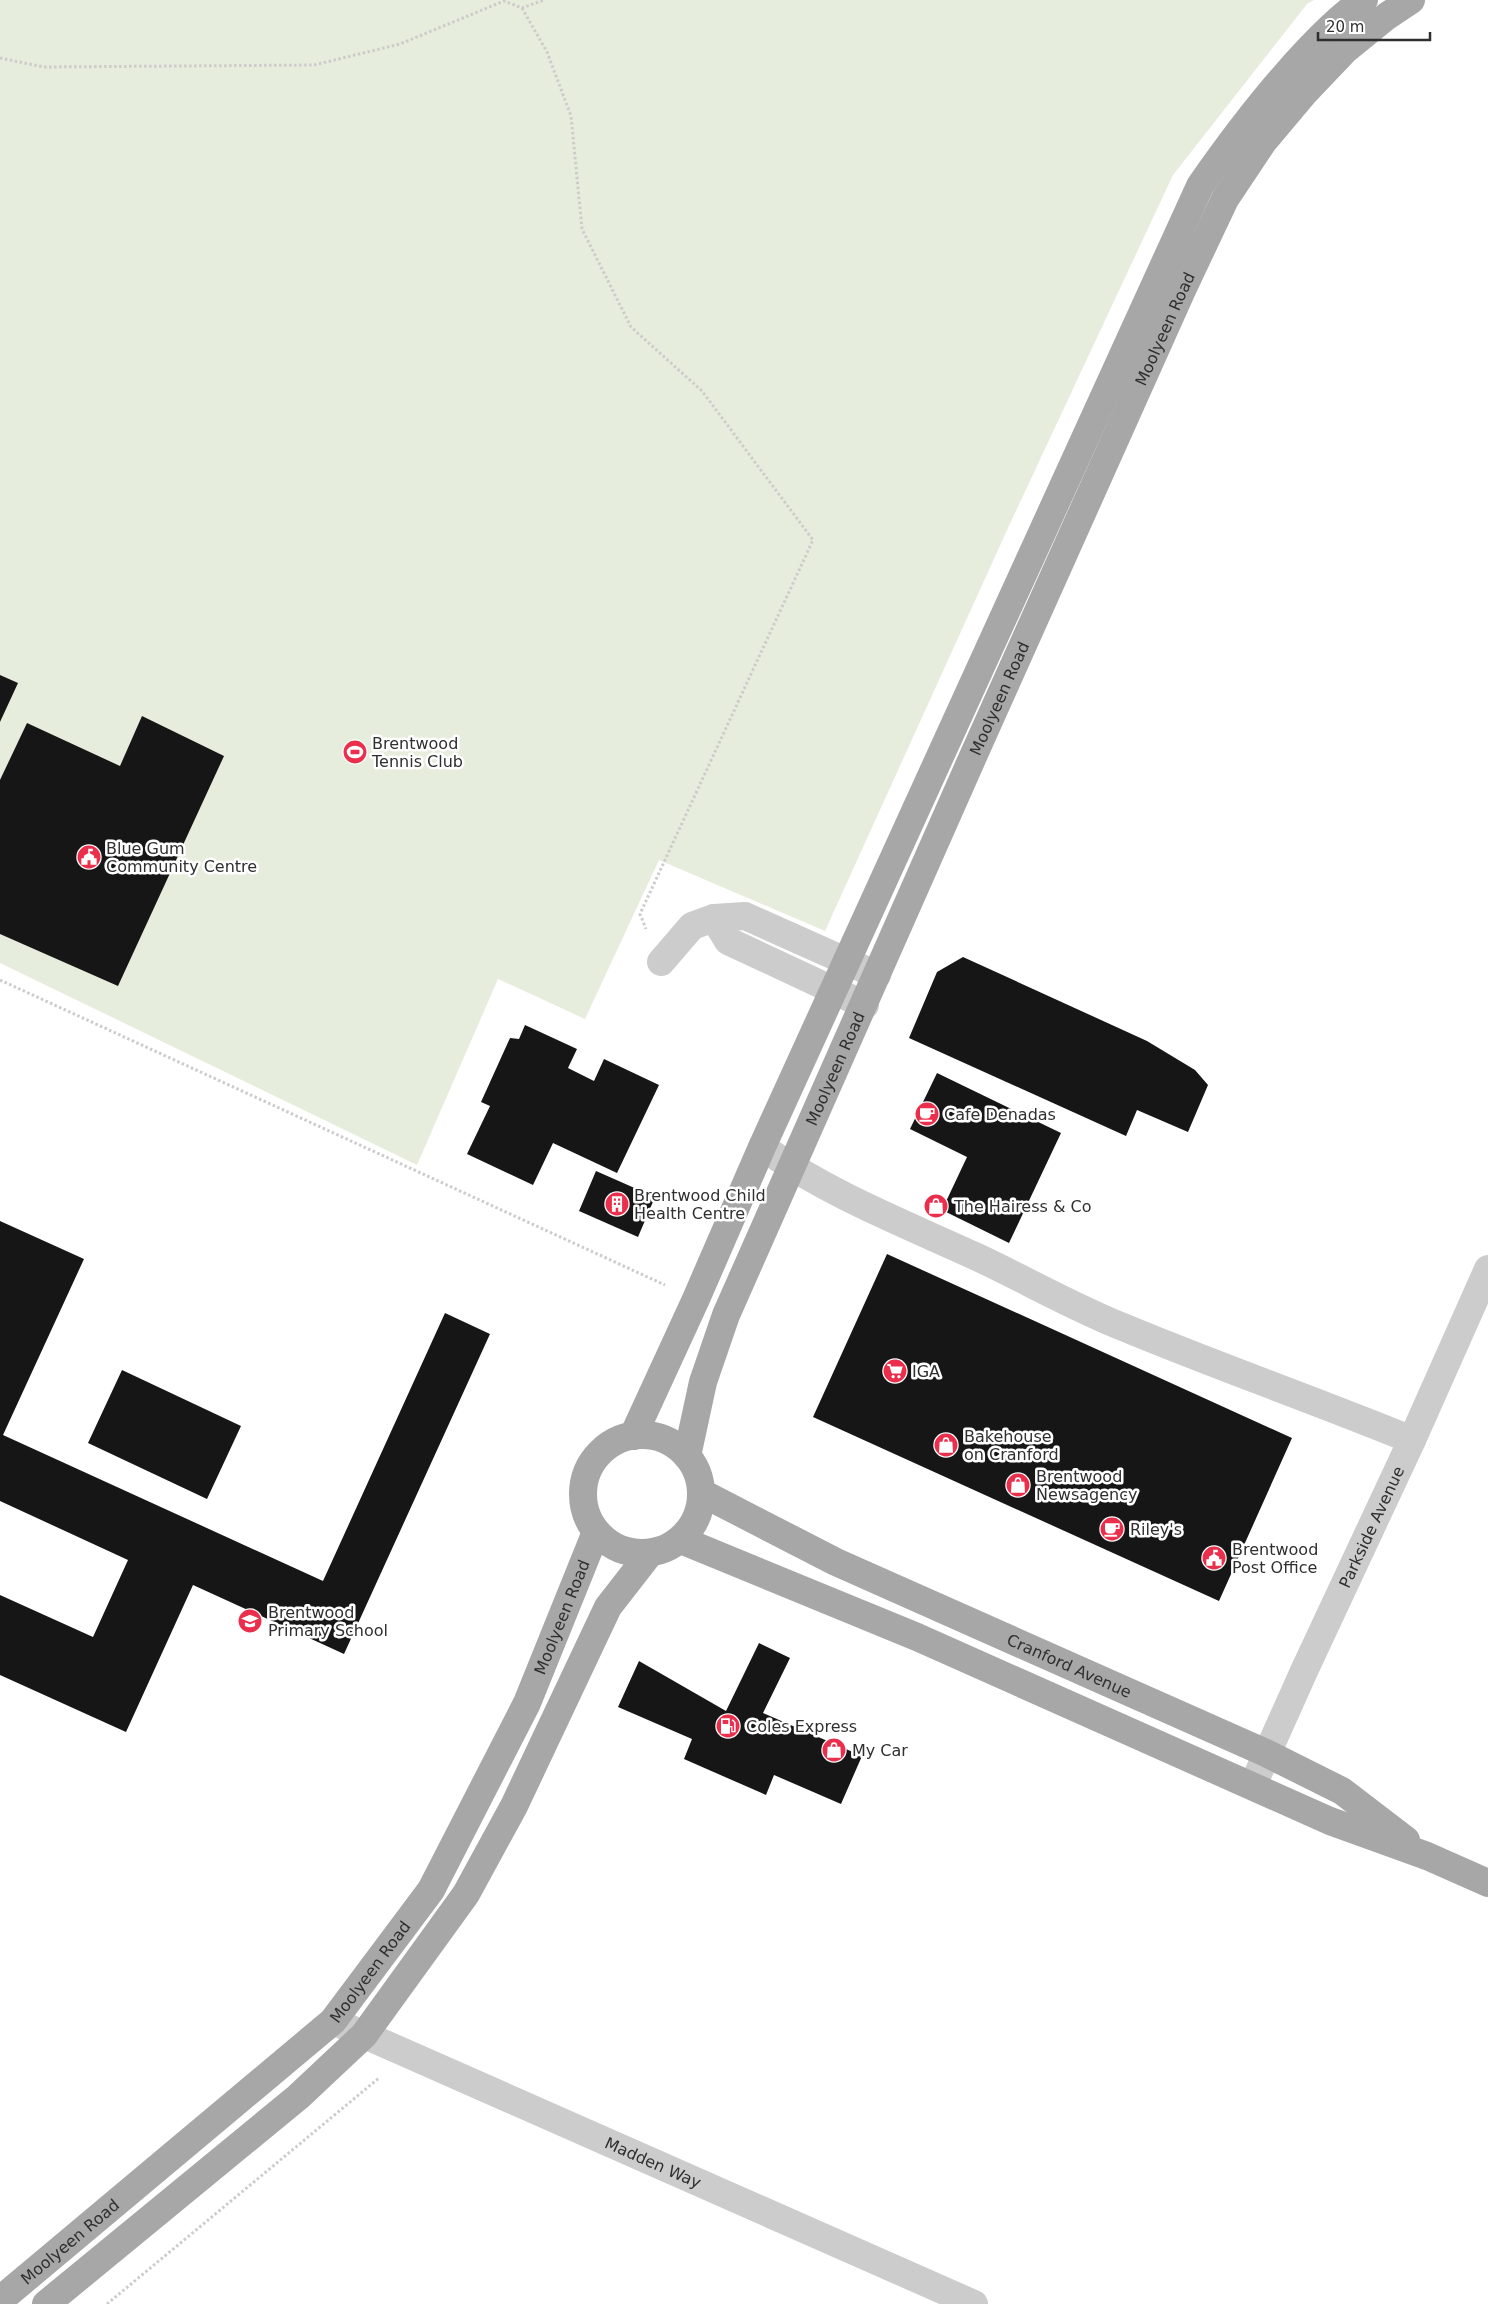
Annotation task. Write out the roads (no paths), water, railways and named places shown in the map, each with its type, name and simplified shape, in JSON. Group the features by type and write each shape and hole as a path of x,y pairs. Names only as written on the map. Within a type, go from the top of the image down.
{"main road":[{"name":"Moolyeen Road","path":"633,1436 696,1299 762,1147 1200,186 1245,122 1292,67 1343,14 1364,0"},
{"name":"Moolyeen Road","path":"687,1456 703,1382 726,1315 790,1167 865,1005 1178,299 1225,199 1263,142 1344,51 1387,16 1411,0"},
{"path":"633,1436 653,1436 671,1443 687,1456 698,1473 702,1493 699,1516 681,1540 669,1548 650,1554 631,1553 596,1532 586,1514 582,1494 587,1473 597,1455 613,1443 633,1436"},
{"name":"Cranford Avenue","path":"702,1493 836,1562 1266,1753 1342,1791 1427,1856"},
{"name":"Moolyeen Road","path":"0,2300 333,2021 431,1890 527,1703 596,1532"},
{"name":"Cranford Avenue","path":"681,1540 918,1636 1330,1821 1427,1856 1488,1883"},
{"name":"Moolyeen Road","path":"46,2304 298,2097 364,2034 466,1894 514,1806 608,1607 650,1554"}],"street":[{"path":"661,962 692,926 714,918 745,916 877,975"},
{"path":"714,918 728,941 865,1005"},
{"path":"762,1147 790,1167 843,1197 978,1258 1122,1327 1325,1404 1412,1440"},
{"name":"Parkside Avenue","path":"1253,1785 1266,1753 1412,1440 1488,1269"},
{"name":"Madden Way","path":"333,2021 974,2304"}],"place":[{"name":"Brentwood Tennis Club","path":"355,752"},
{"name":"Blue Gum Community Centre","path":"89,857"},
{"name":"Cafe Denadas","path":"927,1114"},
{"name":"Brentwood Child Health Centre","path":"617,1204"},
{"name":"The Hairess & Co","path":"936,1206"},
{"name":"IGA","path":"895,1371"},
{"name":"Bakehouse on Cranford","path":"946,1445"},
{"name":"Brentwood Newsagency","path":"1018,1485"},
{"name":"Riley's","path":"1112,1529"},
{"name":"Brentwood Post Office","path":"1214,1558"},
{"name":"Brentwood Primary School","path":"250,1621"},
{"name":"Coles Express","path":"728,1726"},
{"name":"My Car","path":"834,1750"}]}
